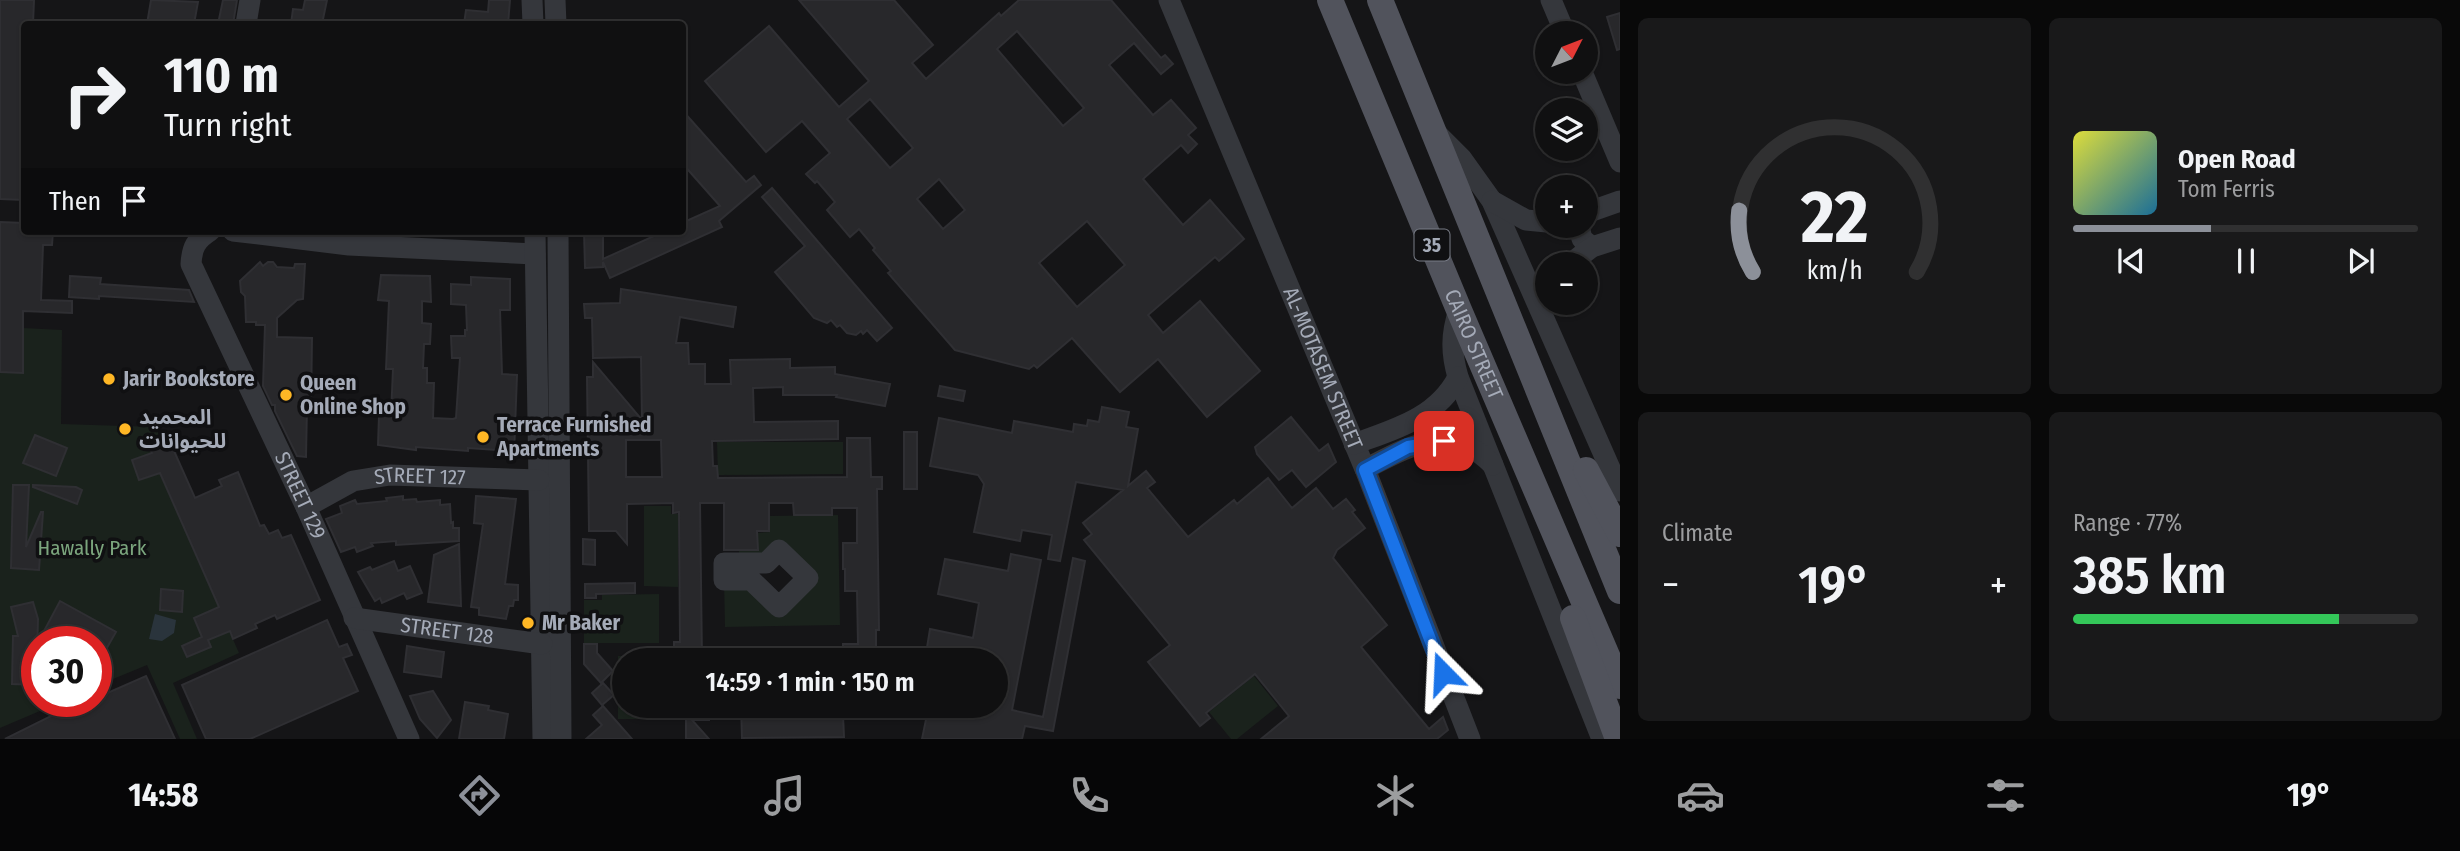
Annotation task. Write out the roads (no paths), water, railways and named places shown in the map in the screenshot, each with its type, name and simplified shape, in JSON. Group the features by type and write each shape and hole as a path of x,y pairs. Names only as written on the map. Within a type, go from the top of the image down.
{"main road":[{"name":"CAIRO STREET","path":"1330,0 1620,685"},
{"name":"CAIRO STREET","path":"1380,0 1620,591"},
{"path":"1553,423 1593,481 1620,534"},
{"path":"1535,489 1548,551 1618,739"}],"street":[{"path":"246,21 250,0"},
{"path":"532,0 533,21"},
{"path":"555,0 556,21"},
{"name":"AL-MOTASEM STREET","path":"1169,0 1365,470 1470,739"},
{"path":"1551,0 1560,21"},
{"path":"1586,84 1620,162"},
{"path":"1434,131 1462,159 1492,201 1620,491"},
{"path":"1492,201 1526,220 1535,221"},
{"path":"1598,209 1620,201"},
{"name":"STREET 129","path":"204,235 197,239 191,264 306,507 409,739"},
{"path":"266,235 349,245 535,254"},
{"path":"535,235 543,739"},
{"path":"558,235 561,739"},
{"path":"1582,238 1592,247"},
{"path":"1586,252 1592,247 1620,238"},
{"path":"1459,310 1452,337 1458,377 1602,739"},
{"path":"1550,315 1551,335"},
{"path":"1354,444 1397,429 1428,412 1442,401 1458,377"},
{"path":"1365,470 1408,447 1444,441 1465,445 1495,467"},
{"name":"STREET 127","path":"306,507 353,481 390,475 539,480"},
{"name":"STREET 128","path":"354,618 542,644"}],"place":[{"name":"Jarir Bookstore","path":"109,379"},
{"name":"Queen Online Shop","path":"286,395"},
{"name":"المحميد للحيوانات","path":"125,429"},
{"name":"Terrace Furnished Apartments","path":"483,437"},
{"name":"Mr Baker","path":"528,623"}],"park label":[{"name":"Hawally Park","path":"92,548"}]}
